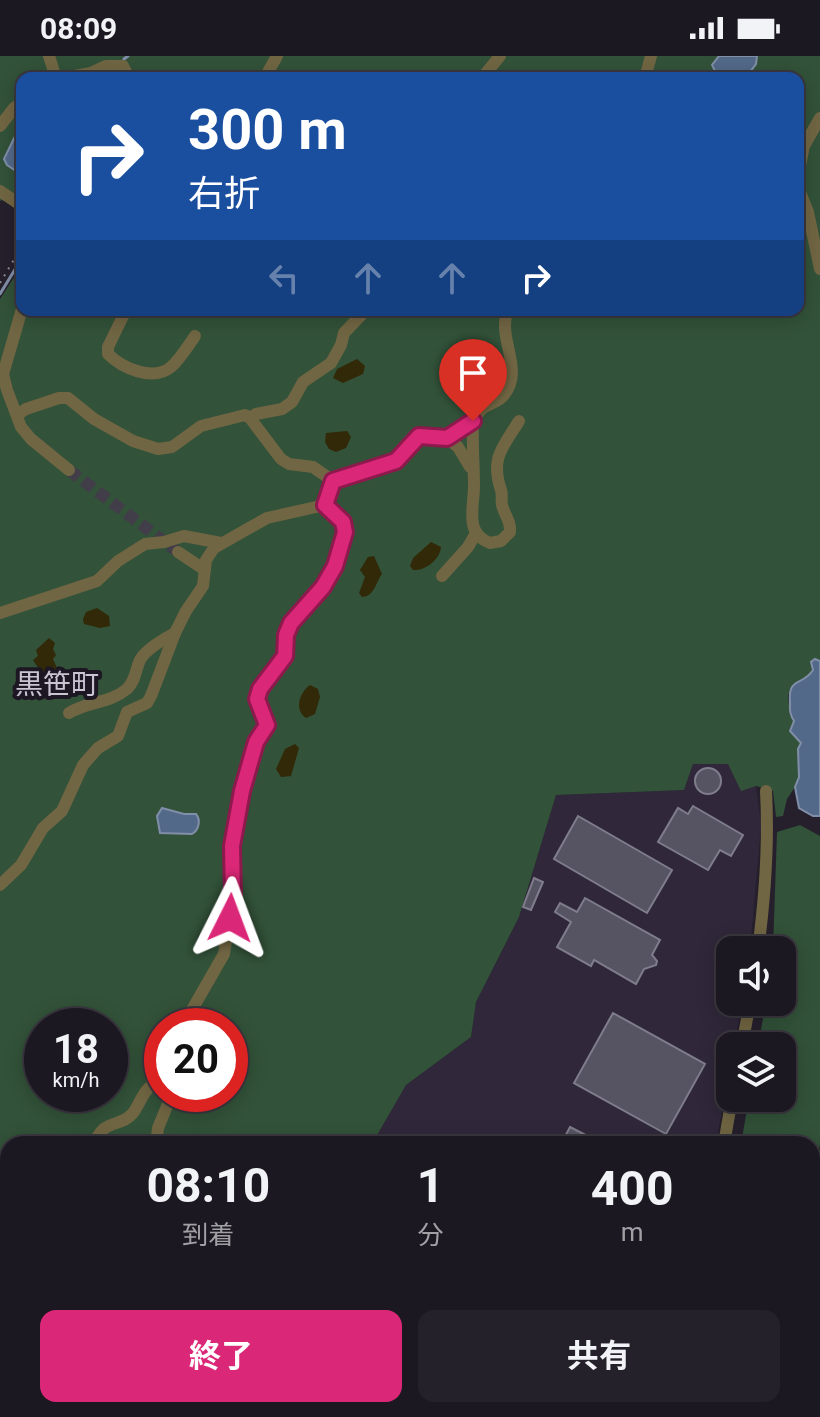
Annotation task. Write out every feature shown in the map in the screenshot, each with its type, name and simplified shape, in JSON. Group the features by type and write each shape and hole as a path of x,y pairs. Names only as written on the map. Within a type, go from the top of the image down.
{"street":[{"path":"89,72 118,65 127,72"},
{"path":"0,126 16,106"},
{"path":"804,146 820,118"},
{"path":"804,202 820,269"},
{"path":"19,316 4,352 2,378 10,410 31,439 69,470"},
{"path":"123,316 108,347 108,354 127,369 160,372 171,367 195,336"},
{"path":"250,418 282,409 292,402 303,382 331,363 344,333 360,316"},
{"path":"333,481 396,461 419,436 447,438 473,421 483,408 502,398 509,387 511,356 506,316"},
{"path":"10,410 68,398 133,441 158,449 172,447 201,426 245,415 281,459 289,464 313,467 333,481"},
{"path":"473,421 470,513 476,533 490,543 501,541 510,532 510,522 502,504 503,492 496,481 495,463 519,421"},
{"path":"447,438 466,457 472,475"},
{"path":"472,475 496,481"},
{"path":"325,505 333,481"},
{"path":"0,885 21,865 43,828 62,811 83,765 98,748 118,736 127,712 147,703 175,633 203,586 206,560 221,543 267,518 325,505"},
{"path":"193,1008 224,954 233,897 232,846 242,791 256,742 267,725 257,699 260,689 285,656 286,635 291,623 323,587 335,566 345,532 343,522 325,505"},
{"path":"442,576 468,547 476,533"},
{"path":"0,613 97,581 118,561 145,544 184,536 221,543"},
{"path":"178,552 205,570"},
{"path":"69,713 80,707 105,702 123,692 133,682 142,658 175,633"},
{"path":"759,936 767,858 766,791"},
{"path":"99,1136 104,1129 118,1125 135,1111 144,1092"},
{"path":"157,1136 165,1112"},
{"path":"725,1136 730,1112"}],"path":[{"path":"0,283 16,256"}],"shaded area":[{"path":"693,764 728,764 756,786 761,824 751,936 716,936 716,1016 739,1016 737,1032 716,1032 716,1112 722,1112 717,1136 377,1136 406,1085 471,1037 476,1002 519,917 556,795 684,790"}],"green space":[{"path":"0,56 820,56 820,661 815,659 810,676 798,681 788,695 790,715 794,721 790,729 801,743 798,750 799,781 787,799 783,816 776,817 773,791 756,786 741,791 728,764 693,764 684,790 556,795 519,917 476,1002 471,1037 406,1085 377,1136 0,1136 0,299 16,274 16,316 804,316 804,72 16,72 16,208 0,201"},
{"path":"800,825 820,836 820,1136 742,1136 747,1112 796,1112 796,1032 761,1032 763,1016 796,1016 796,936 773,936 777,832"}],"sand":[{"path":"357,359 365,366 363,374 343,383 333,378 337,369"},
{"path":"347,431 351,437 346,448 336,452 329,449 325,442 326,433"},
{"path":"431,542 441,547 438,556 427,566 413,570 410,566 413,558"},
{"path":"374,556 382,574 372,592 362,597 359,593 365,577 360,570 368,557"},
{"path":"97,608 109,616 110,626 100,628 84,624 86,612"},
{"path":"49,638 55,643 53,649 56,655 53,659 57,668 43,675 33,660 38,656 36,650"},
{"path":"310,685 318,689 320,697 315,714 306,718 300,711 299,702"},
{"path":"295,744 299,748 291,776 281,777 276,769 285,749"}],"water":[{"path":"719,56 757,56 750,72 717,72 712,65"},
{"path":"16,134 16,171 4,159"},
{"path":"815,659 820,661 820,816 813,816 799,808 795,787 799,777 798,749 801,743 790,731 794,721 790,711 791,688 809,675 813,670 811,662"},
{"path":"162,808 196,814 199,822 196,830 192,834 160,833 157,816"}],"building":[{"path":"708,768 717,772 721,781 717,790 708,794 699,790 695,781 699,772"},
{"path":"693,806 743,835 731,856 720,850 708,870 658,842 678,808 688,814"},
{"path":"578,816 672,870 647,913 554,859"},
{"path":"534,878 543,882 531,910 523,907"},
{"path":"585,898 660,940 652,955 657,961 656,965 644,969 636,984 594,960 591,966 557,947 571,922 555,912 560,903 577,912"},
{"path":"613,1013 705,1064 666,1134 574,1083"},
{"path":"570,1127 587,1136 565,1136"}],"waterway":[{"path":"124,59 128,56"},
{"path":"0,294 16,268"}],"tunnel":[{"path":"69,470 178,552"}],"district":[{"name":"黒笹町","path":"57,684"}],"route":[{"path":"230,918 233,897 232,846 242,791 256,742 267,725 257,699 260,689 285,656 286,635 291,623 323,587 335,566 345,532 343,522 325,505 333,481 396,461 419,436 447,438 473,421"}]}
